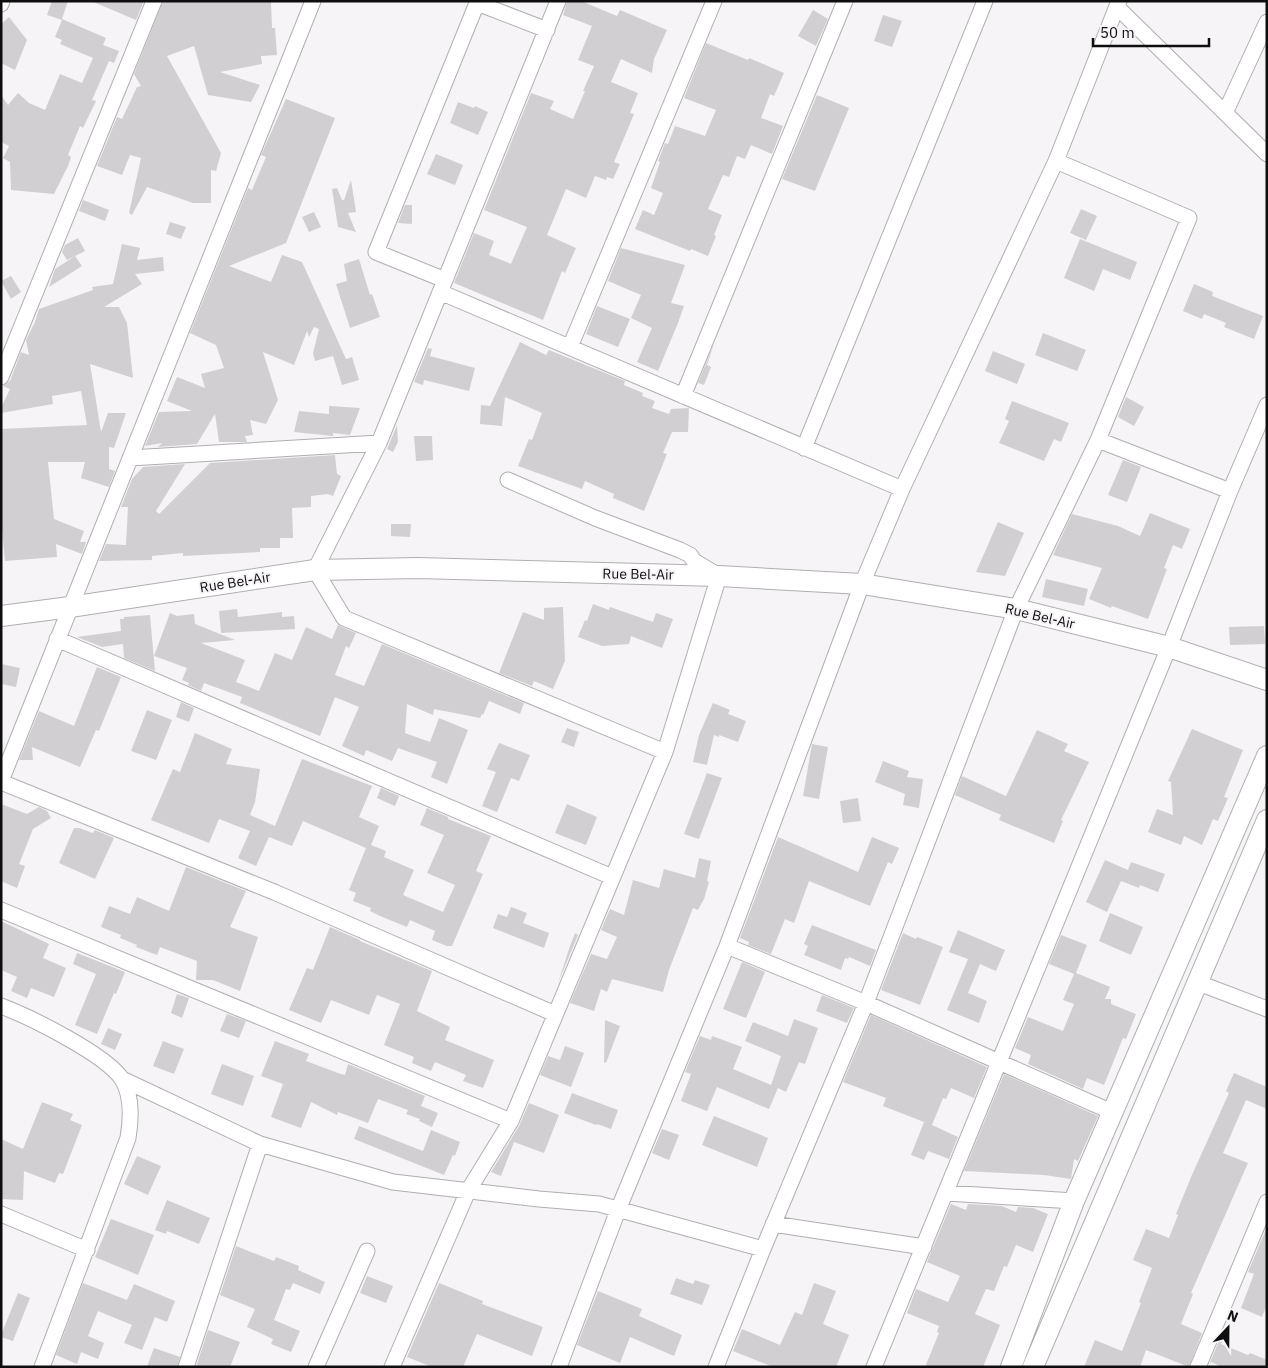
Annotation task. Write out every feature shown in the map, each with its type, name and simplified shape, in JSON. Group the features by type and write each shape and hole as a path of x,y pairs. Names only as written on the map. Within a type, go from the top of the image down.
{"main road":[{"name":"Rue Bel-Air","path":"1,616 70,608 315,570 418,568 719,576 862,584 1016,609 1170,647 1267,680"},
{"path":"1011,1367 1074,1201 1267,756"},
{"path":"1034,1367 1196,982 1267,820"}],"street":[{"path":"1,377 154,1"},
{"path":"314,1 1,782 274,892 555,1014"},
{"path":"558,1 379,443 315,570 344,618 665,752"},
{"path":"570,347 714,1"},
{"path":"683,396 845,1"},
{"path":"804,448 985,1"},
{"path":"547,30 477,3 376,252 570,347 902,489"},
{"path":"559,1367 618,1210 727,946 862,584 902,489 1056,161 1118,4 1267,154"},
{"path":"1225,113 1267,22"},
{"path":"716,1367 773,1224 866,1003 1016,609 1098,440 1189,218 1056,161"},
{"path":"874,1367 1170,647 1230,491 1267,405"},
{"path":"1098,440 1230,491"},
{"path":"130,458 379,443"},
{"path":"392,1367 468,1191 511,1121 665,752 719,576 680,550 595,518 508,480"},
{"path":"57,639 612,877"},
{"path":"1,910 511,1121"},
{"path":"727,946 866,1003 1112,1112"},
{"path":"1196,982 1267,1009"},
{"path":"1,1006 44,1026 98,1056 122,1079 260,1144 393,1182 600,1204 763,1249"},
{"path":"42,1367 128,1138 130,1121 127,1092 122,1079"},
{"path":"186,1367 260,1144"},
{"path":"946,1194 1074,1201"},
{"path":"1198,1367 1267,1202"},
{"path":"1,1214 87,1250"},
{"path":"773,1224 924,1247"},
{"path":"316,1367 367,1251"}],"building":[{"path":"52,1 68,1 62,19 106,38 103,45 119,51 114,63 109,61 92,100 96,101 83,128 80,126 68,155 71,157 68,166 54,194 11,190 10,162 3,158 9,146 1,142 1,95 8,105 18,93 29,103 45,110 60,74 82,83 93,58 60,44 62,40 55,37 62,20 47,15"},
{"path":"91,1 144,1 136,20"},
{"path":"163,1 271,1 272,28 275,28 277,55 261,56 262,64 220,72 260,85 251,102 208,95 194,46 167,56 221,153 216,171 211,170 211,203 193,203 147,187 132,215 129,213 141,158 130,155 122,175 97,166 117,117 122,119 137,87 141,86 134,74"},
{"path":"567,1 581,1 617,16 620,10 667,30 654,59 652,73 621,59 611,82 638,93 630,113 634,114 614,162 620,164 613,179 607,177 606,180 595,176 586,198 566,189 547,235 576,248 565,273 562,271 543,320 454,283 474,233 494,241 489,255 511,264 527,227 484,210 531,93 554,101 550,109 573,119 585,91 583,91 594,66 578,60 592,26 563,15"},
{"path":"813,10 828,19 816,46 798,36"},
{"path":"883,15 902,21 892,47 874,41"},
{"path":"9,17 27,40 15,70 1,63 1,24"},
{"path":"706,43 784,73 774,96 770,94 761,118 783,126 772,154 751,145 745,159 737,156 729,177 723,175 708,209 722,215 708,256 691,249 690,251 635,229 643,210 654,215 663,193 651,188 660,162 658,161 665,143 668,144 675,126 705,136 716,110 684,98"},
{"path":"817,95 849,108 815,191 782,179"},
{"path":"286,99 335,118 286,243 229,266 271,282 282,255 302,262 346,359 352,357 359,380 342,385 333,356 315,361 313,353 319,329 314,327 309,337 307,331 294,365 263,352 278,400 266,424 250,420 253,435 245,436 247,442 219,442 215,414 197,444 158,447 162,443 145,446 159,412 192,411 167,401 177,377 205,388 201,374 224,368 216,345 190,333 248,188 252,190 266,157 261,155"},
{"path":"458,102 474,108 475,106 488,112 478,135 450,123"},
{"path":"436,154 463,165 455,185 427,174"},
{"path":"351,180 356,212 348,213 356,232 338,227 332,189 337,188 342,200 344,200"},
{"path":"83,200 109,210 105,221 79,211"},
{"path":"405,205 412,205 412,224 398,223"},
{"path":"1081,209 1097,216 1086,240 1070,233"},
{"path":"314,212 321,227 309,232 302,217"},
{"path":"170,222 186,227 181,239 166,234"},
{"path":"78,238 85,251 67,260 62,252 65,245"},
{"path":"1080,239 1137,262 1130,280 1103,269 1094,291 1064,278"},
{"path":"122,244 140,248 137,260 163,257 164,271 135,274 142,284 104,307 119,307 127,323 133,378 90,364 101,432 108,413 126,413 114,448 109,447 109,469 115,471 109,487 81,478 85,462 48,462 54,519 84,531 80,542 86,542 82,554 56,544 57,557 5,561 1,519 1,429 87,425 81,391 52,396 53,404 1,413 1,408 10,389 3,386 10,381 21,352 29,355 26,340 39,309 93,290 92,287 113,284"},
{"path":"621,248 685,265 671,303 684,306 658,371 637,362 652,328 631,318 641,295 608,281"},
{"path":"75,256 82,266 49,287 55,269"},
{"path":"359,259 370,295 372,294 380,317 350,328 336,284 347,281 344,264"},
{"path":"11,276 21,292 11,299 1,281"},
{"path":"1194,284 1213,292 1212,296 1263,316 1254,339 1224,327 1226,323 1204,314 1202,319 1183,311"},
{"path":"597,306 630,319 618,347 586,334"},
{"path":"1043,333 1086,350 1077,371 1035,355"},
{"path":"520,342 546,355 549,350 625,381 624,385 643,393 642,396 655,401 652,408 669,414 671,409 689,408 688,432 672,432 663,453 667,454 644,511 613,498 614,494 585,481 582,489 518,466 529,439 532,440 542,413 505,397 502,426 480,424 481,405 490,406"},
{"path":"714,344 707,365 711,367 704,385 698,383"},
{"path":"428,348 432,349 430,356 475,368 469,391 424,380 423,385 414,382"},
{"path":"993,351 1025,364 1017,384 985,371"},
{"path":"1126,397 1144,407 1134,426 1118,417"},
{"path":"1012,401 1069,423 1061,442 1054,439 1044,461 999,443 1009,421 1005,419"},
{"path":"329,406 360,408 350,435 333,433 333,436 294,432 299,411 329,414"},
{"path":"397,425 398,442 393,452 387,449"},
{"path":"414,436 432,436 433,460 416,461"},
{"path":"335,455 337,474 341,476 333,496 328,494 311,496 311,507 292,508 293,538 280,538 280,548 260,548 260,552 183,556 183,553 152,556 152,560 99,561 106,544 126,545 128,507 121,507 132,479 143,467 185,464 156,511 159,514 210,463"},
{"path":"1123,460 1141,467 1127,502 1108,495"},
{"path":"1150,513 1190,529 1182,549 1173,545 1164,568 1167,569 1148,619 1089,599 1102,568 1053,555 1072,514 1118,526 1140,536"},
{"path":"998,522 1024,533 1005,576 976,572"},
{"path":"391,524 411,524 410,537 391,536"},
{"path":"1046,579 1088,589 1084,606 1042,597"},
{"path":"593,604 609,610 610,607 653,622 656,613 673,619 662,648 631,636 629,644 602,646 578,637 585,620 587,621"},
{"path":"563,607 565,661 553,689 534,681 532,686 499,673 523,612 544,620 544,608"},
{"path":"237,609 238,617 282,612 282,617 294,616 295,629 221,633 219,611"},
{"path":"170,613 177,616 194,614 195,624 235,640 201,643 245,660 236,682 259,691 275,653 292,660 306,627 332,639 338,625 356,633 349,648 346,646 335,675 364,686 382,644 524,703 520,714 489,701 480,718 434,709 433,715 407,704 405,733 430,742 439,718 468,730 447,784 431,777 437,762 398,748 392,761 366,750 364,756 342,746 359,707 335,697 320,736 240,703 242,697 204,683 201,691 188,685 189,683 182,680 187,668 154,656"},
{"path":"150,615 155,671 124,658 123,644 102,647 77,637 121,631 120,619"},
{"path":"1264,626 1265,644 1230,645 1229,627"},
{"path":"1,664 20,668 16,687 1,684"},
{"path":"97,667 121,677 99,731 96,730 80,767 32,747 33,760 19,760 39,711 74,726"},
{"path":"181,702 194,708 189,722 176,717"},
{"path":"713,703 730,710 728,714 746,721 738,742 714,735 707,765 693,762 699,735"},
{"path":"147,710 172,720 156,760 131,751"},
{"path":"567,728 579,732 574,747 561,742"},
{"path":"1192,729 1243,750 1224,797 1228,798 1218,821 1213,819 1202,845 1184,836 1181,845 1148,832 1157,809 1173,815 1171,782 1168,781"},
{"path":"1037,730 1068,744 1064,751 1089,762 1061,820 1063,821 1054,843 999,820 1001,815 955,795 962,776 1006,796"},
{"path":"195,733 232,749 226,764 260,769 255,802 250,815 275,826 302,759 372,786 359,817 379,826 371,845 386,851 384,857 414,870 403,895 443,912 455,885 427,873 444,835 420,825 427,808 448,817 448,819 491,836 476,871 483,874 452,946 432,940 435,931 410,920 407,927 380,916 370,911 371,908 353,901 356,893 349,890 366,848 303,821 292,846 269,837 256,866 238,858 250,831 219,819 209,843 151,820 173,769 180,772"},
{"path":"499,743 530,755 519,781 511,778 497,812 482,806 496,772 487,769"},
{"path":"812,744 828,747 819,799 803,796"},
{"path":"883,761 909,771 907,777 923,779 919,808 903,805 905,794 875,782"},
{"path":"707,773 722,778 699,839 684,834"},
{"path":"381,788 399,796 395,806 377,798"},
{"path":"858,798 861,821 843,823 840,801"},
{"path":"1,804 27,814 39,807 47,811 51,818 33,829 19,864 25,866 17,888 1,881"},
{"path":"567,804 597,817 586,845 555,833"},
{"path":"74,828 93,833 95,830 114,838 95,879 59,863"},
{"path":"778,837 858,872 872,837 899,848 892,864 888,862 870,906 809,881 794,923 785,919 771,954 748,945 749,942 740,938"},
{"path":"699,858 711,861 707,881 709,882 704,899 698,910 693,908 669,970 663,992 612,979 607,992 601,989 594,1011 570,1003 591,954 607,959 617,937 601,930 610,909 624,915 633,880 659,888 664,869 695,878"},
{"path":"1105,860 1128,870 1131,862 1165,874 1158,892 1140,885 1139,888 1121,881 1107,912 1086,902"},
{"path":"186,867 246,891 230,927 258,937 240,991 213,980 196,980 197,961 160,947 157,955 136,947 137,945 120,938 121,935 101,927 109,906 130,914 137,897 169,911"},
{"path":"511,907 527,913 523,923 549,933 544,948 493,928 498,914 507,917"},
{"path":"1110,913 1143,927 1131,955 1099,941"},
{"path":"1,921 49,944 43,958 66,968 54,997 31,988 27,998 11,991 17,977 1,970"},
{"path":"812,925 876,950 870,966 849,957 848,959 845,958 841,970 804,955 808,946 804,944"},
{"path":"330,927 432,971 417,1011 450,1027 445,1040 494,1060 483,1088 463,1081 466,1075 435,1062 431,1071 412,1063 414,1057 384,1045 400,1004 377,995 369,1015 331,1000 321,1023 289,1010 307,968 313,970"},
{"path":"958,930 1005,950 996,971 980,964 968,993 987,1001 979,1023 947,1010 968,959 949,952"},
{"path":"575,933 578,935 558,983 569,949"},
{"path":"903,933 943,947 920,1005 881,990"},
{"path":"1061,935 1087,945 1076,973 1110,987 1105,999 1111,999 1111,1004 1136,1014 1126,1039 1123,1038 1104,1085 1087,1078 1083,1089 1028,1064 1031,1055 1015,1048 1028,1017 1063,1031 1074,1004 1063,1000 1074,974 1049,964"},
{"path":"77,953 125,972 97,1034 75,1025 96,974 73,964"},
{"path":"742,962 765,972 746,1018 723,1009"},
{"path":"177,994 189,998 182,1018 171,1013"},
{"path":"822,995 854,1008 847,1023 816,1011"},
{"path":"227,1014 246,1021 239,1038 220,1031"},
{"path":"871,1015 987,1067 974,1098 951,1088 946,1099 943,1098 932,1125 958,1137 949,1159 928,1151 924,1160 911,1155 924,1122 883,1106 886,1098 843,1082"},
{"path":"794,1019 818,1028 805,1064 799,1062 786,1092 778,1088 769,1109 717,1087 707,1111 681,1101 691,1074 685,1072 700,1036 711,1040 712,1036 742,1047 733,1069 771,1085 781,1056 745,1041 753,1022 788,1036"},
{"path":"605,1020 620,1026 606,1063 604,1062"},
{"path":"108,1028 122,1034 115,1050 101,1044"},
{"path":"163,1041 184,1049 174,1074 153,1066"},
{"path":"275,1041 309,1054 306,1061 338,1073 345,1075 348,1064 425,1096 421,1106 438,1113 432,1127 419,1121 420,1119 406,1114 408,1110 378,1099 368,1123 338,1112 337,1115 311,1102 301,1128 271,1117 283,1084 261,1076"},
{"path":"565,1046 584,1053 571,1087 540,1075 548,1056 560,1060"},
{"path":"222,1064 254,1076 243,1106 211,1094"},
{"path":"1234,1073 1267,1087 1267,1109 1246,1100 1223,1153 1248,1163 1191,1293 1193,1294 1181,1324 1202,1333 1189,1367 1146,1350 1140,1367 1084,1367 1095,1340 1122,1351 1141,1303 1139,1302 1152,1268 1133,1260 1146,1229 1169,1238 1178,1215 1176,1214 1191,1177 1229,1093 1226,1091"},
{"path":"1004,1074 1098,1116 1078,1161 1074,1159 1071,1179 1044,1175 964,1171"},
{"path":"572,1093 618,1110 611,1129 564,1113"},
{"path":"42,1102 73,1114 70,1120 82,1125 63,1174 59,1173 55,1183 24,1171 23,1200 1,1199 1,1139 23,1149"},
{"path":"529,1103 559,1115 544,1153 514,1142 501,1176 491,1172 519,1126"},
{"path":"714,1116 768,1138 757,1167 702,1145"},
{"path":"359,1126 423,1151 431,1130 460,1142 455,1156 453,1155 444,1175 354,1139"},
{"path":"662,1129 679,1135 669,1160 652,1153"},
{"path":"137,1156 161,1166 148,1195 124,1184"},
{"path":"167,1200 210,1218 199,1244 167,1231 166,1234 155,1230"},
{"path":"951,1204 966,1210 968,1204 1002,1206 1016,1212 1018,1207 1033,1208 1048,1214 1033,1252 1016,1245 1007,1267 1004,1266 994,1291 986,1289 975,1314 1000,1325 983,1367 925,1367 939,1333 937,1332 939,1326 907,1313 916,1289 948,1302 960,1276 927,1262"},
{"path":"111,1219 154,1235 138,1275 95,1257"},
{"path":"1267,1227 1267,1305 1262,1317 1241,1308 1254,1274 1248,1272"},
{"path":"236,1246 274,1261 276,1257 299,1266 298,1270 325,1282 320,1294 293,1283 290,1290 286,1289 274,1320 300,1331 291,1352 271,1344 273,1339 247,1327 255,1309 220,1295"},
{"path":"367,1276 393,1286 386,1303 360,1293"},
{"path":"676,1278 693,1284 695,1280 710,1285 702,1305 670,1294"},
{"path":"83,1283 127,1300 134,1284 175,1301 167,1322 155,1317 142,1350 124,1343 132,1325 98,1311 88,1336 104,1343 98,1359 81,1352 77,1364 56,1355"},
{"path":"439,1283 483,1301 482,1304 543,1327 532,1356 477,1334 463,1367 432,1367 407,1357"},
{"path":"814,1283 836,1291 823,1324 849,1335 836,1367 773,1367 733,1351 742,1329 780,1345 795,1312 802,1315"},
{"path":"598,1291 642,1309 639,1316 682,1335 674,1356 630,1337 620,1363 577,1345"},
{"path":"18,1293 30,1298 13,1341 1,1337 1,1335"},
{"path":"208,1330 240,1342 230,1367 196,1367"},
{"path":"1219,1341 1222,1342 1221,1344 1248,1355 1250,1353 1267,1360 1267,1367 1222,1367 1211,1362 1208,1367"},
{"path":"154,1348 180,1357 177,1367 147,1367"}]}
